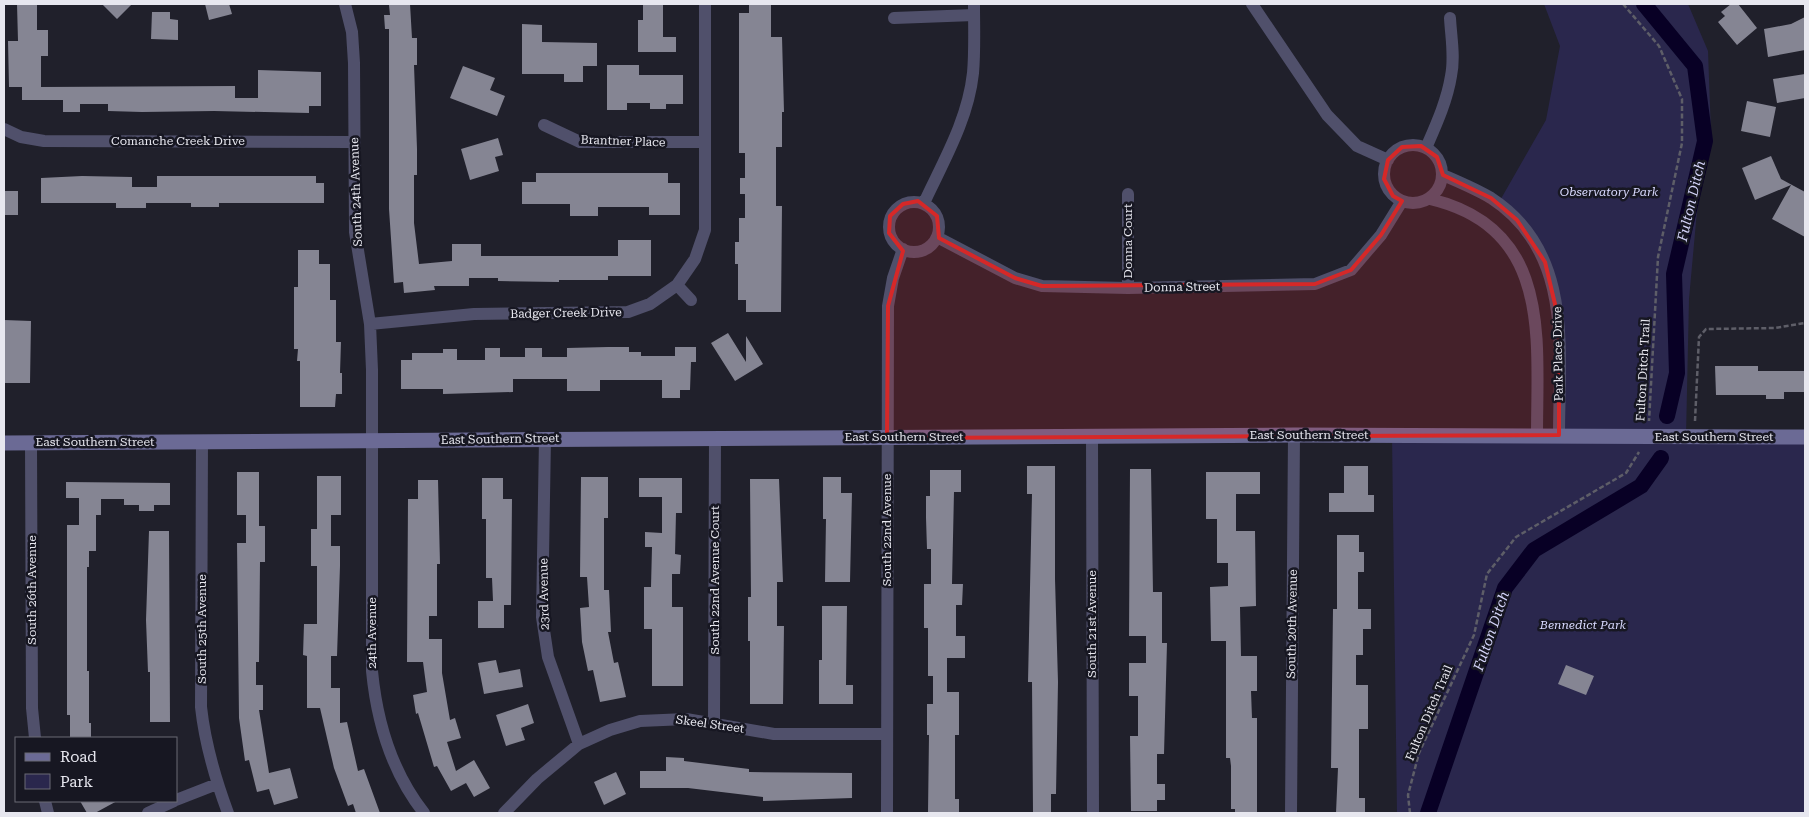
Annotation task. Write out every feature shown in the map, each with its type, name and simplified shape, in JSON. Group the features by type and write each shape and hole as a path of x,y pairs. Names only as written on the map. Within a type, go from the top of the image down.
{"street":[{"name":"South 24th Avenue","path":"345,4 352,32 354,56 356,232 370,324 372,440"},
{"name":"Badger Creek Drive","path":"370,324 474,314 616,314 650,304 677,285 695,259 705,230 705,4"},
{"path":"1252,4 1327,115 1357,146 1388,160"},
{"path":"894,18 974,10 972,74 966,106 958,131 924,203"},
{"path":"1426,148 1444,104 1452,74 1453,58 1450,18"},
{"name":"Brantner Place","path":"544,125 580,142 704,142"},
{"name":"Comanche Creek Drive","path":"4,129 21,137 44,140 354,142"},
{"path":"1412,145 1426,148 1437,157 1443,175 1441,184 1430,199 1411,204 1402,202 1393,196 1384,179 1388,160 1402,147 1412,145"},
{"name":"Park Place Drive","path":"1443,175 1491,198 1529,233 1546,262 1553,282 1559,321 1559,435"},
{"name":"Donna Court","path":"1128,194 1128,288"},
{"name":"Park Place Drive","path":"1430,199 1444,202 1481,221 1496,232 1519,262 1528,282 1537,322 1537,435"},
{"path":"910,202 924,203 937,216 939,224 937,238 931,246 924,250 916,252 903,249 893,241 889,233 890,216 902,204 910,202"},
{"name":"Donna Street","path":"937,238 1015,278 1042,286 1128,288 1315,284 1351,270 1381,235 1402,202"},
{"name":"South 22nd Avenue","path":"887,813 888,306 893,278 903,249"},
{"path":"677,285 691,300"},
{"name":"East Southern Street","path":"4,443 545,438 1294,435 1805,436"},
{"name":"South 20th Avenue","path":"1291,813 1294,435"},
{"name":"South 21st Avenue","path":"1092,436 1093,813"},
{"name":"23rd Avenue","path":"545,438 542,617 548,658 579,744"},
{"name":"South 22nd Avenue Court","path":"714,722 715,438"},
{"name":"24th Avenue","path":"372,440 372,671 374,696 388,749 404,785 424,813"},
{"name":"South 25th Avenue","path":"202,441 202,707 204,734 217,784 228,813"},
{"name":"South 26th Avenue","path":"31,442 32,708 35,737"},
{"name":"Skeel Street","path":"504,813 537,779 579,744 610,730 640,721 678,719 714,722 774,734 887,734"},
{"path":"178,799 217,784"},
{"path":"148,813 171,802"}],"path":[{"name":"Fulton Ditch Trail","path":"1410,813 1408,795 1419,753 1474,635 1487,574 1516,537 1626,473 1648,437 1658,257 1682,143 1682,98 1659,46 1623,4"},
{"path":"1686,421 1696,421 1699,338 1706,329 1775,328 1805,323"},
{"path":"1649,421 1658,421"}],"highlighted area":[{"path":"1421,146 1437,157 1443,175 1491,198 1517,220 1545,262 1559,321 1559,435 887,438 888,306 903,251 889,233 890,216 903,204 918,201 937,216 939,238 1015,278 1042,286 1315,284 1351,270 1381,235 1402,201 1393,196 1384,179 1388,160 1402,147"}],"green space":[{"name":"Bennedict Park","path":"1544,4 1688,4 1708,51 1711,134 1697,211 1689,299 1686,436 1805,437 1805,813 1397,813 1392,435 1559,435 1559,321 1545,262 1498,204 1546,120 1560,46"}],"building":[{"path":"17,4 37,4 37,30 48,30 48,56 41,56 41,87 235,86 235,98 258,98 258,70 321,72 321,106 309,106 309,113 142,112 108,111 108,104 80,104 80,112 63,112 63,100 22,100 22,87 9,87 8,41 18,41"},
{"path":"102,4 132,4 117,19"},
{"path":"205,4 229,4 232,14 209,20"},
{"path":"410,4 412,38 417,38 417,65 414,65 417,175 414,175 414,223 419,264 452,261 452,244 481,244 481,256 618,256 618,240 651,240 651,276 608,276 608,280 559,280 559,282 498,281 498,278 469,278 469,286 434,286 435,290 404,293 403,282 394,283 389,209 389,29 385,29 384,15 390,15 389,5"},
{"path":"643,4 663,4 663,37 676,37 676,52 638,52 638,20 643,20"},
{"path":"749,4 771,4 771,37 782,37 784,112 782,112 782,147 776,147 776,206 782,206 781,312 746,312 746,300 738,300 738,264 735,264 735,242 739,242 739,218 745,218 745,194 740,194 740,178 745,178 745,153 739,153 739,13 749,13"},
{"path":"1731,4 1738,4 1757,28 1737,45 1718,22 1725,16 1721,12"},
{"path":"152,12 170,12 170,19 178,20 178,40 151,39"},
{"path":"1805,17 1805,50 1768,57 1764,29 1791,24"},
{"path":"522,24 542,25 542,42 597,43 597,66 583,66 583,82 564,82 564,74 522,74"},
{"path":"607,65 639,65 639,75 683,75 683,104 666,104 666,109 650,109 650,103 627,103 627,110 607,110"},
{"path":"463,66 495,78 490,90 505,96 497,116 450,98"},
{"path":"1805,74 1805,98 1777,103 1773,79"},
{"path":"1747,101 1776,107 1770,137 1741,131"},
{"path":"498,138 503,155 495,157 499,171 470,180 461,149"},
{"path":"1771,156 1781,179 1805,192 1805,237 1772,219 1791,185 1755,200 1742,168"},
{"path":"536,173 668,173 668,183 680,183 680,215 649,215 649,207 598,207 598,216 570,216 570,204 522,204 522,182 536,182"},
{"path":"82,176 132,177 132,187 157,187 157,176 316,176 316,183 324,183 324,203 219,203 219,207 191,207 191,203 146,203 146,208 116,208 116,203 41,203 41,178"},
{"path":"4,191 18,191 18,215 4,215"},
{"path":"298,250 319,250 319,264 330,264 330,300 336,300 336,342 341,342 340,373 342,373 342,394 336,394 335,407 300,407 300,361 297,361 298,349 294,349 294,287 298,287"},
{"path":"4,320 31,321 30,383 4,383"},
{"path":"728,333 746,362 746,336 763,364 735,381 711,343"},
{"path":"629,347 629,352 641,352 641,356 675,356 675,347 696,347 696,362 691,362 690,390 680,390 680,398 662,398 662,380 600,380 600,391 567,391 567,379 513,379 513,392 443,394 443,389 401,389 401,360 412,360 412,353 443,353 443,349 457,349 457,360 485,360 485,348 500,348 500,357 525,357 525,348 542,348 542,357 567,357 567,348"},
{"path":"1715,366 1758,366 1758,371 1805,371 1805,392 1784,392 1784,399 1766,399 1766,395 1716,395"},
{"path":"1027,466 1055,466 1055,579 1058,682 1056,794 1051,794 1051,813 1033,813 1032,682 1028,682 1032,494 1027,494"},
{"path":"1344,466 1368,466 1368,495 1374,495 1374,512 1329,512 1329,493 1344,493"},
{"path":"1130,469 1151,469 1153,592 1162,592 1162,643 1167,643 1164,754 1157,754 1157,784 1165,784 1165,800 1157,800 1157,811 1131,811 1130,736 1138,736 1138,696 1129,696 1129,663 1146,663 1146,636 1129,636"},
{"path":"930,470 961,470 961,492 954,492 952,584 963,584 962,605 956,605 956,636 965,636 965,658 947,658 947,692 959,692 959,735 955,735 955,799 959,799 959,813 928,813 929,735 927,735 927,704 933,704 933,676 928,676 928,628 924,628 924,584 931,584 931,549 927,549 926,518 926,496 930,496"},
{"path":"237,472 259,472 259,526 265,526 265,562 260,562 259,662 256,662 256,685 263,685 263,710 259,710 269,773 290,768 298,798 274,805 269,789 257,792 249,760 245,761 239,718 237,543 246,543 246,515 237,515"},
{"path":"1206,472 1260,472 1260,494 1236,494 1236,531 1255,531 1256,606 1240,607 1241,656 1257,656 1257,691 1251,691 1252,718 1257,718 1257,813 1235,813 1235,809 1231,809 1231,766 1230,758 1226,758 1226,641 1211,641 1210,587 1228,586 1228,563 1217,563 1217,519 1206,519"},
{"path":"317,476 341,476 341,515 331,515 331,546 340,546 340,566 337,656 331,656 331,688 340,688 340,723 347,722 358,771 364,769 380,813 356,813 353,804 348,806 334,768 320,708 307,708 307,656 303,655 304,624 317,624 317,566 311,566 311,529 317,529"},
{"path":"581,477 608,477 608,518 604,518 604,590 609,590 611,632 608,632 614,663 618,662 626,697 600,702 593,670 588,671 582,642 580,608 589,607 587,577 580,577"},
{"path":"823,477 841,477 841,493 852,493 850,582 825,582 826,519 823,519"},
{"path":"482,478 503,478 503,499 512,499 511,605 504,605 504,628 478,628 478,601 493,601 492,578 486,578 486,519 482,519"},
{"path":"639,478 682,478 682,513 676,513 675,554 681,555 680,574 672,574 672,607 683,607 683,686 652,686 652,629 644,629 644,587 651,587 652,547 645,547 645,532 662,533 662,497 639,497"},
{"path":"750,479 779,479 783,582 777,582 777,626 784,626 783,704 750,704 748,597 751,597"},
{"path":"418,480 438,480 440,564 437,564 437,616 429,616 429,639 442,639 442,673 450,720 455,718 461,738 447,742 456,771 474,760 490,788 474,797 466,783 451,791 437,766 434,767 418,713 416,714 413,695 427,692 423,662 407,662 408,499 418,499"},
{"path":"66,482 170,483 170,505 154,505 154,511 139,511 139,505 124,505 124,499 101,499 101,515 96,515 96,551 89,551 89,567 87,567 87,671 89,671 89,723 91,723 91,737 70,737 70,715 67,715 67,525 79,525 79,498 66,498"},
{"path":"149,531 169,531 170,722 150,722 150,672 148,672 146,620"},
{"path":"1337,535 1359,535 1359,552 1364,552 1364,572 1358,572 1358,609 1371,609 1371,629 1363,629 1363,655 1356,655 1356,685 1368,685 1368,729 1359,729 1359,798 1365,798 1365,813 1336,813 1338,768 1331,768 1333,609 1337,609"},
{"path":"822,606 847,606 846,685 853,685 853,704 819,704 819,660 822,660"},
{"path":"496,660 499,673 520,669 523,687 484,694 478,663"},
{"path":"1566,665 1594,676 1586,695 1558,684"},
{"path":"528,704 534,723 521,728 525,740 506,746 496,715"},
{"path":"666,757 684,758 684,761 749,769 749,772 852,773 852,798 763,801 763,797 688,788 640,788 640,771 666,771"},
{"path":"616,772 626,794 604,805 594,782"},
{"path":"81,802 115,802 95,813 87,813"}],"waterway":[{"name":"Fulton Ditch","path":"1644,4 1695,66 1705,141 1674,274 1677,373 1667,416"},
{"name":"Fulton Ditch","path":"1428,813 1505,588 1534,550 1641,486 1661,458"}],"park label":[{"name":"Observatory Park","path":"1609,192"}]}
